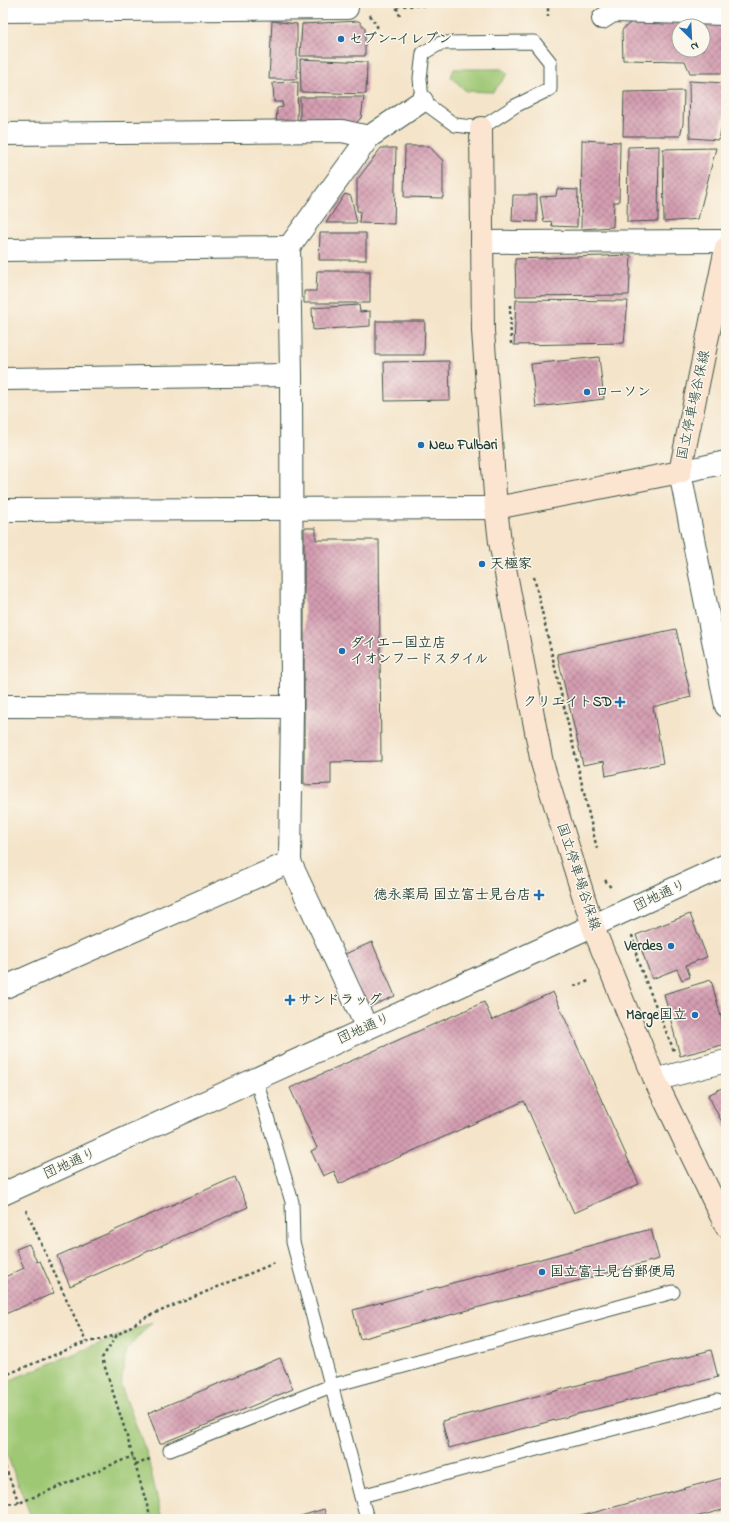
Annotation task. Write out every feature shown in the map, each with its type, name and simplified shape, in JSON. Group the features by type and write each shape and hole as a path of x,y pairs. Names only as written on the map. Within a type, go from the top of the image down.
{"main road":[{"name":"国立停車場谷保線","path":"481,128 483,331 496,508 500,542 542,763 593,927 655,1080 726,1226"},
{"name":"国立停車場谷保線","path":"496,508 680,472 726,248"}],"street":[{"path":"3,11 348,8"},
{"path":"602,19 613,12 726,15"},
{"path":"367,1028 290,862 292,509 289,247 369,137 422,101"},
{"path":"3,134 342,131 369,137"},
{"path":"482,242 726,241"},
{"path":"3,250 289,247"},
{"path":"3,379 291,375"},
{"path":"726,462 680,472 726,706"},
{"path":"3,510 496,508"},
{"path":"3,706 292,707"},
{"path":"3,988 290,862"},
{"name":"団地通り","path":"10,1191 367,1028 593,927 726,865"},
{"path":"655,1080 726,1061"}],"lane":[{"path":"534,42 550,62 550,89 515,106 481,128 455,125 422,101 420,78 423,53 441,43 534,42"},
{"path":"256,1079 292,1202 292,1242 367,1519"},
{"path":"170,1450 331,1386 673,1292"},
{"path":"361,1496 717,1401"}],"path":[{"path":"400,16 396,6 548,3 548,17"},
{"path":"509,297 511,345"},
{"path":"534,577 598,854"},
{"path":"603,878 620,899 632,932 638,962 676,1055"},
{"path":"10,1191 86,1342"},
{"path":"3,1376 86,1342 117,1335 144,1318 296,1254"},
{"path":"117,1335 102,1358 133,1456 150,1519"},
{"path":"3,1504 20,1503 133,1456"},
{"path":"3,1461 20,1503"}],"green space":[{"path":"454,69 503,69 508,74 493,92 466,91 451,77"},
{"path":"152,1322 126,1350 121,1386 147,1454 162,1519 32,1519 3,1445 3,1383"}],"building":[{"path":"272,21 297,24 297,79 269,79"},
{"path":"359,21 365,28 365,56 300,56 302,24"},
{"path":"631,22 671,22 671,58 711,58 711,23 726,23 726,73 690,73 685,61 623,60 622,30"},
{"path":"300,59 367,62 366,94 301,92"},
{"path":"689,81 726,83 726,105 719,140 690,138"},
{"path":"298,82 297,122 276,123 277,108 283,107 282,102 274,102 273,83"},
{"path":"684,91 683,124 680,136 623,136 624,92"},
{"path":"300,97 364,97 361,118 356,123 300,122"},
{"path":"582,140 620,142 619,202 614,202 613,227 581,229"},
{"path":"405,146 429,146 443,161 443,198 404,197"},
{"path":"659,146 658,221 627,222 628,147"},
{"path":"381,148 396,148 394,224 359,223 360,211 357,211 357,180"},
{"path":"716,148 698,219 664,222 663,149"},
{"path":"557,189 578,190 577,227 552,226 551,221 544,222 540,197 556,196"},
{"path":"345,194 351,196 357,223 326,223"},
{"path":"513,195 537,195 537,222 512,221"},
{"path":"320,233 366,233 366,260 319,260"},
{"path":"631,255 629,295 516,296 515,259"},
{"path":"317,271 370,271 370,303 304,303 304,291 316,291"},
{"path":"516,300 628,301 624,343 514,345"},
{"path":"359,305 360,312 370,311 370,326 313,330 312,308"},
{"path":"376,321 425,321 424,355 376,355"},
{"path":"599,357 604,399 536,407 531,364"},
{"path":"449,361 450,400 385,401 384,362"},
{"name":"ダイエー国立店 イオンフードスタイル","path":"304,528 316,528 316,540 379,540 381,761 331,762 331,784 304,785"},
{"name":"クリエイトSD","path":"676,629 691,697 653,707 663,763 606,776 604,761 583,765 557,654"},
{"name":"Verdes","path":"690,914 707,957 686,965 690,977 682,980 677,969 652,979 636,935"},
{"path":"372,942 395,996 367,1008 343,955"},
{"name":"Marge国立","path":"711,980 726,1035 726,1044 680,1056 664,994"},
{"path":"553,992 639,1184 574,1213 524,1101 339,1184 334,1171 323,1176 311,1151 317,1148 290,1088 484,1002 492,1020"},
{"path":"726,1086 726,1130 708,1095"},
{"path":"235,1177 248,1207 70,1286 57,1256"},
{"path":"651,1229 659,1259 360,1339 353,1310"},
{"path":"29,1244 37,1262 40,1261 54,1293 3,1315 3,1273 5,1277 24,1268 16,1249"},
{"path":"711,1350 718,1377 449,1448 442,1421"},
{"path":"280,1358 293,1389 160,1444 148,1413"},
{"path":"726,1477 726,1509 688,1519 570,1519"},
{"path":"324,1509 327,1519 291,1519"}],"place":[{"name":"セブン-イレブン","path":"341,39"},
{"name":"ローソン","path":"587,392"},
{"name":"New Fulbari","path":"421,445"},
{"name":"天極家","path":"482,564"},
{"name":"ダイエー国立店 イオンフードスタイル","path":"342,651"},
{"name":"クリエイトSD","path":"620,702"},
{"name":"徳永薬局 国立富士見台店","path":"539,895"},
{"name":"Verdes","path":"671,946"},
{"name":"サンドラッグ","path":"290,1000"},
{"name":"Marge国立","path":"695,1015"},
{"name":"国立富士見台郵便局","path":"542,1272"}]}
